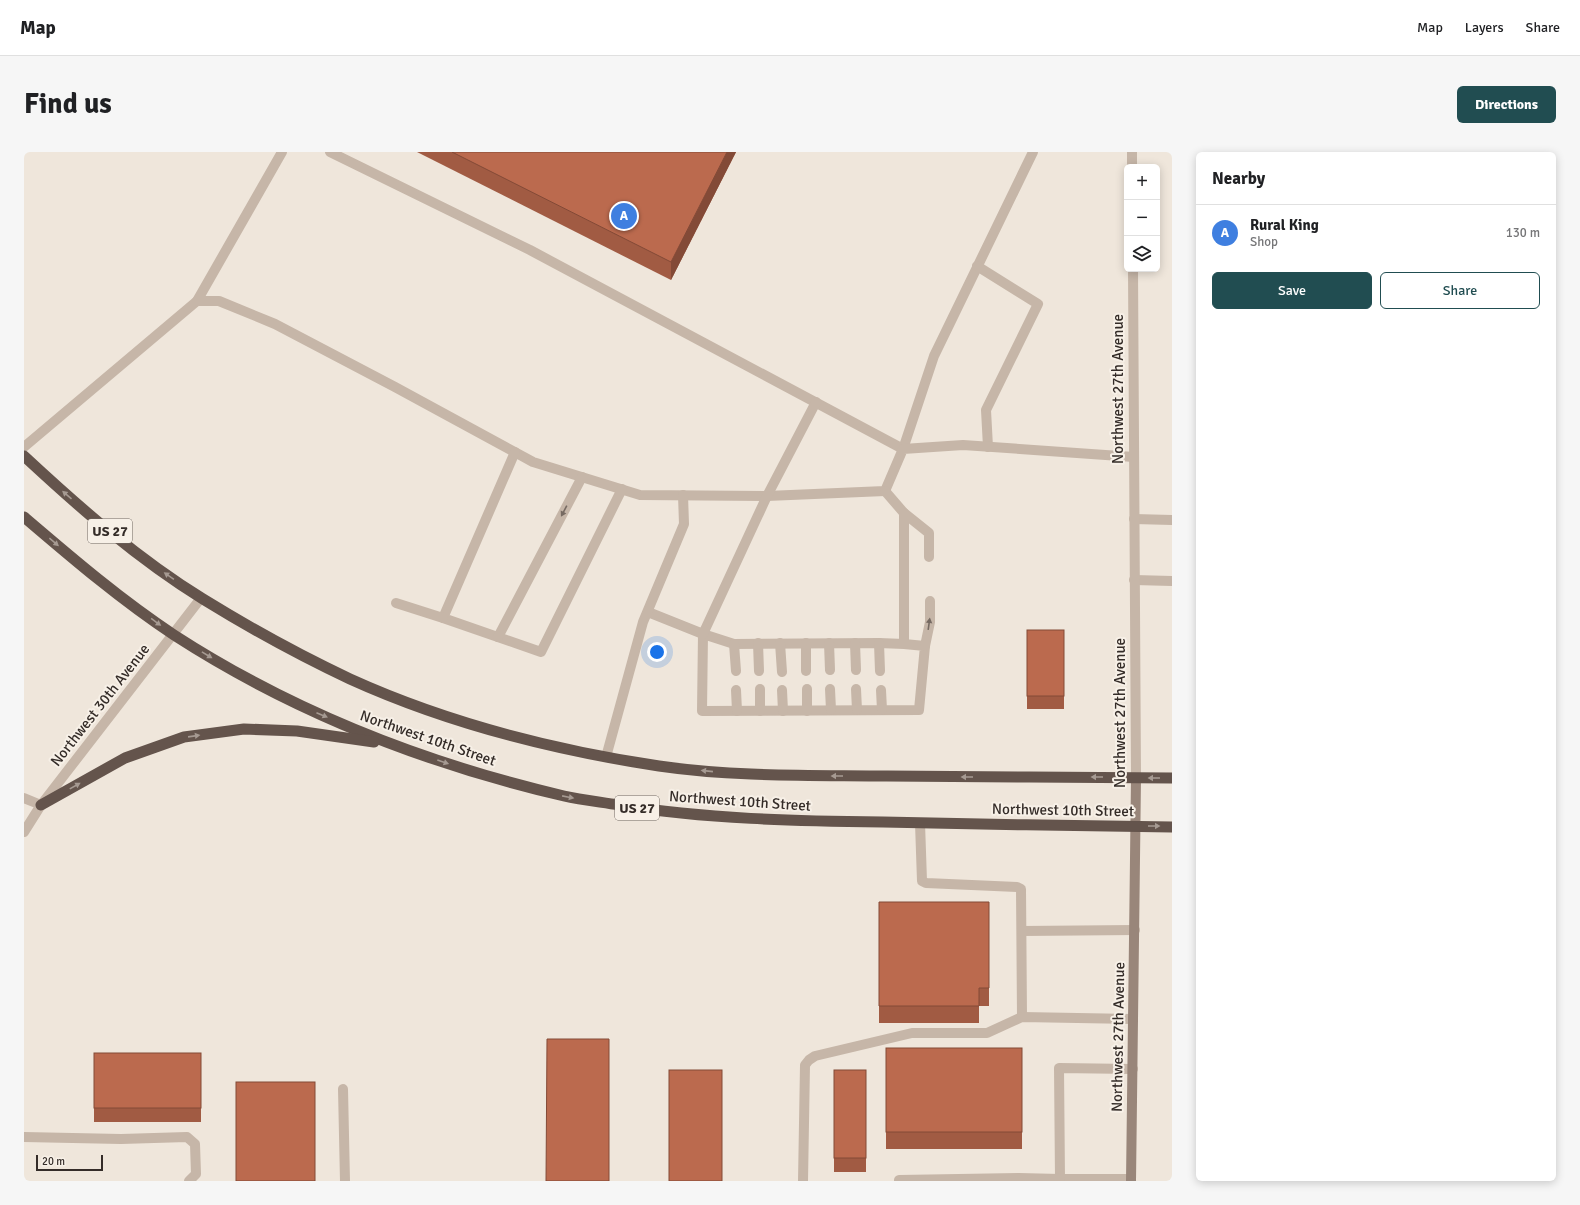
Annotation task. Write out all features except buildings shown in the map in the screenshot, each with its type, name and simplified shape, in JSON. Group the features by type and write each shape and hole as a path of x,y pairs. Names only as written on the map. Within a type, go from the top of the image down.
{"highway":[{"name":"US 27","path":"24,456 96,520 144,558 201,598"},
{"name":"US 27","path":"24,517 84,568 174,634"},
{"name":"Northwest 10th Street","path":"201,598 280,644 351,679 418,706 502,733 576,752 661,766 732,773 797,775 1172,778"},
{"name":"Northwest 10th Street","path":"174,634 237,673 298,705 389,744 469,771 567,797 654,810 735,818 806,821 1172,826"},
{"path":"41,805 125,758 184,738 244,729 297,731 389,744"}],"main road":[{"name":"Northwest 27th Avenue","path":"1131,1180 1136,778"}],"street":[{"path":"24,447 197,301 282,152"},
{"path":"330,152 530,250 903,449 963,445 1134,457"},
{"path":"885,491 903,449 934,356 1033,152"},
{"path":"1132,152 1132,164"},
{"path":"977,266 1038,304 986,410 988,447"},
{"name":"Northwest 27th Avenue","path":"1132,272 1136,778"},
{"path":"197,301 219,301 275,324 395,386 533,462 640,495 767,496 885,491"},
{"path":"816,402 767,496 703,634 702,712 919,710 925,646 930,622 930,601"},
{"path":"443,618 515,452"},
{"path":"498,637 582,477"},
{"path":"396,603 541,652 622,489"},
{"path":"885,491 904,513 929,533 929,557"},
{"path":"606,757 643,622 684,524 683,495"},
{"path":"904,513 904,644"},
{"path":"1134,519 1172,520"},
{"path":"1134,580 1172,580"},
{"name":"Northwest 30th Avenue","path":"24,832 41,805 201,598"},
{"path":"648,612 703,634 734,644 879,643 925,646"},
{"path":"758,643 760,671"},
{"path":"780,643 782,672"},
{"path":"806,643 806,671"},
{"path":"829,643 830,670"},
{"path":"855,643 856,670"},
{"path":"879,643 880,671"},
{"path":"734,644 736,671"},
{"path":"760,689 760,711"},
{"path":"807,689 807,711"},
{"path":"830,689 831,710"},
{"path":"856,689 857,710"},
{"path":"736,690 737,711"},
{"path":"782,690 783,711"},
{"path":"881,690 882,710"},
{"path":"24,798 41,805"},
{"path":"920,823 922,881 926,883 1017,887 1021,889 1022,1017"},
{"path":"1022,931 1135,930"},
{"path":"803,1181 805,1065 815,1056 912,1033 986,1033 1022,1017 1133,1019"},
{"path":"1060,1179 1059,1068 1133,1069"},
{"path":"343,1089 345,1181"},
{"path":"24,1137 121,1139 187,1138 195,1144 196,1174 189,1181"},
{"path":"899,1181 1019,1178 1131,1180"}],"place":[{"name":"Rural King","path":"624,216"}]}
